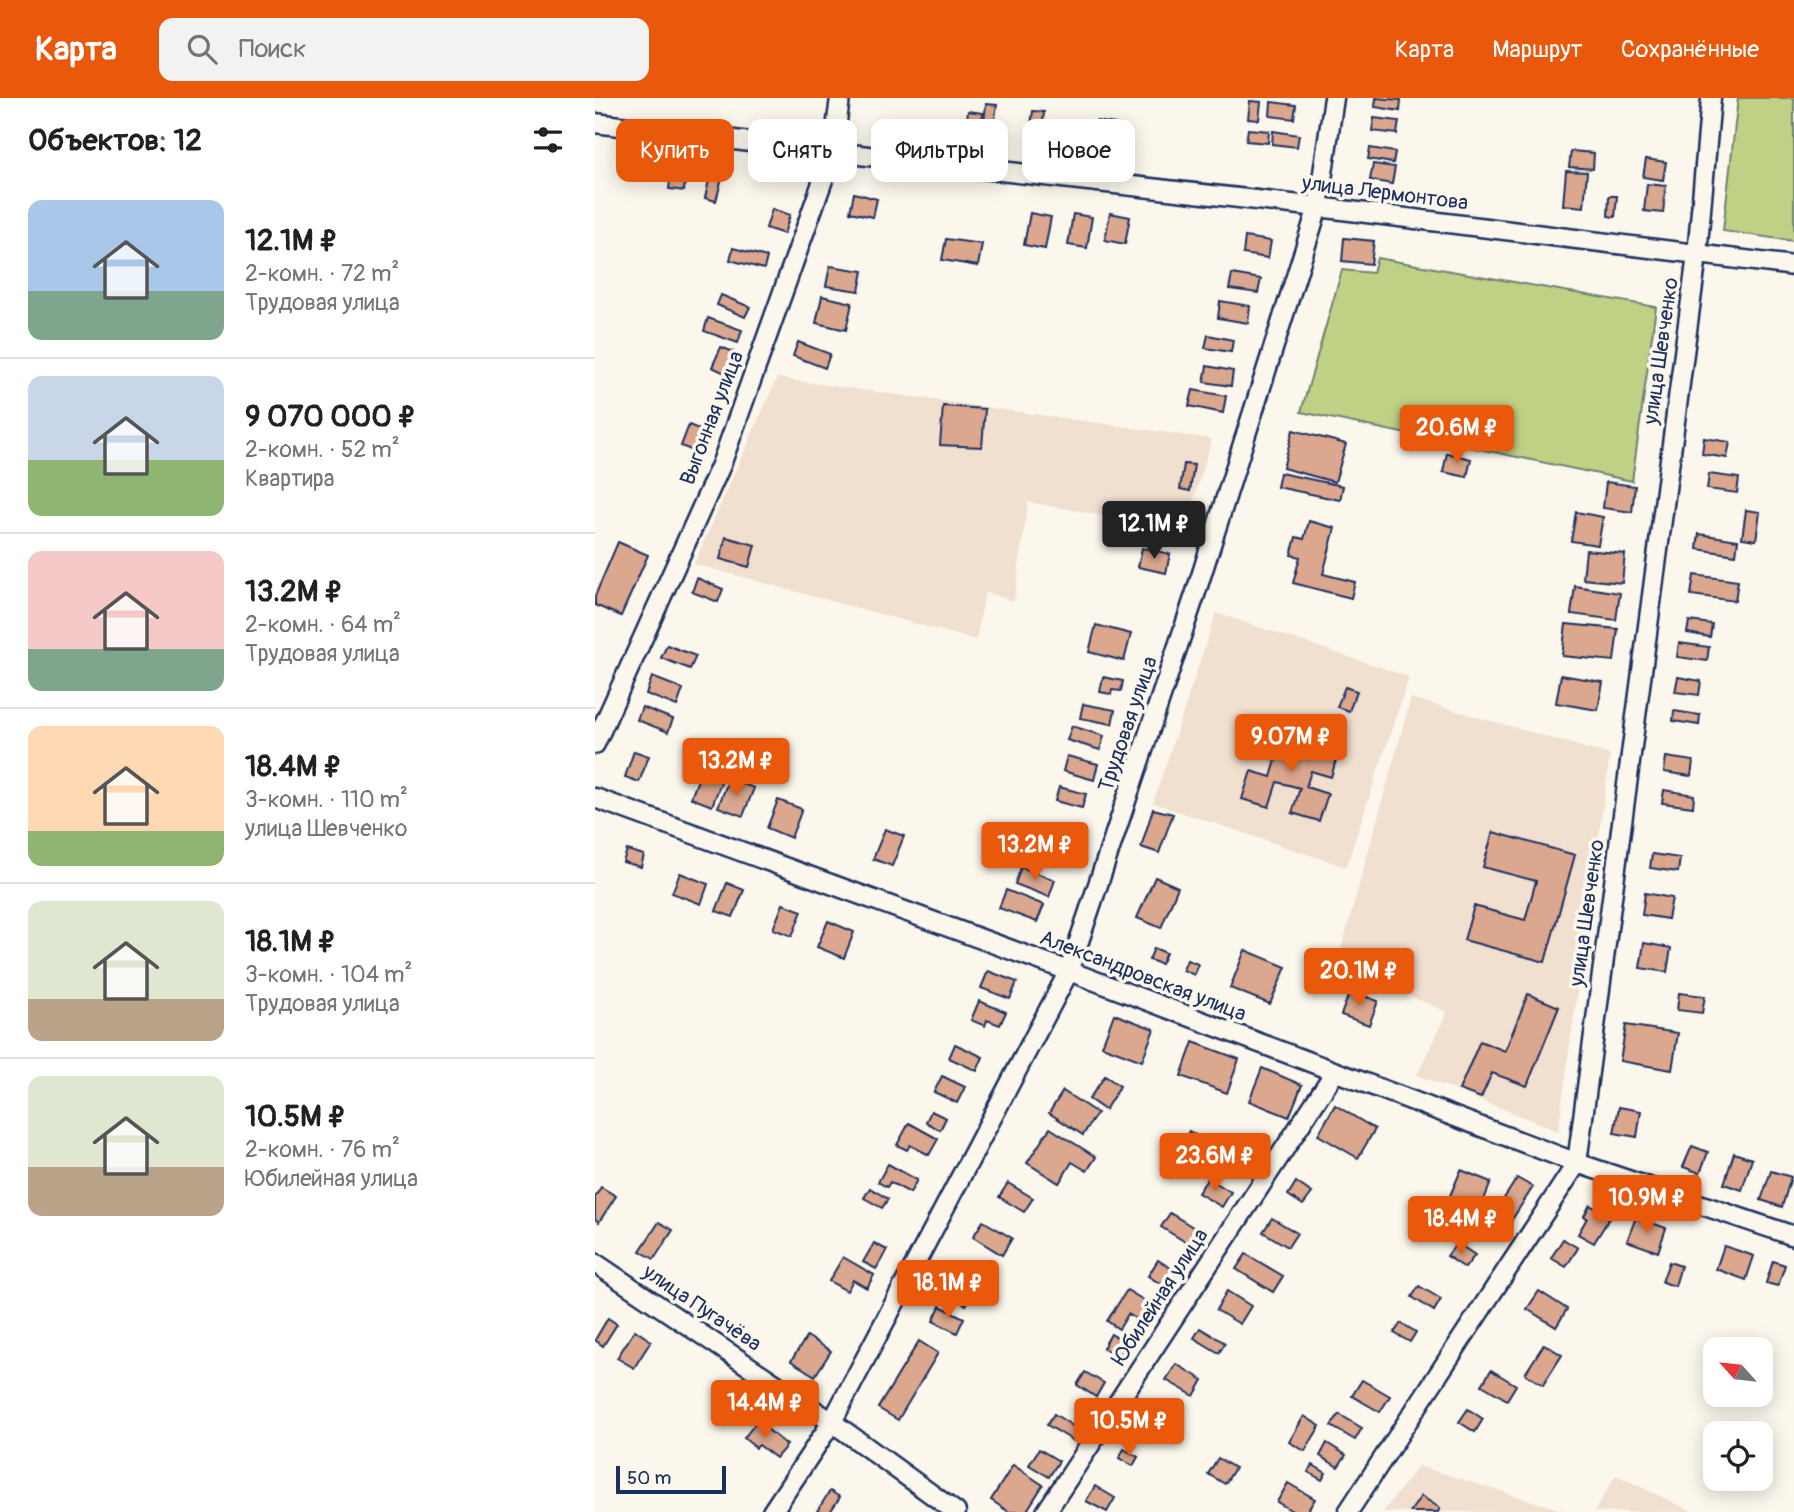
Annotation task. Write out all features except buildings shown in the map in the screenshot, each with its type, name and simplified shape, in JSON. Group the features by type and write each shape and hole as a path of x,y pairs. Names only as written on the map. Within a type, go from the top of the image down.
{"street":[{"name":"Выгонная улица","path":"837,119 840,98"},
{"name":"Трудовая улица","path":"772,1512 832,1422 1069,971 1200,579 1318,207 1334,98"},
{"name":"улица Шевченко","path":"1348,1512 1577,1163 1697,255 1711,98"},
{"name":"улица Лермонтова","path":"595,123 748,142"},
{"name":"улица Лермонтова","path":"857,155 1318,207 1794,266"},
{"name":"Выгонная улица","path":"595,744 721,465 821,182"},
{"name":"Александровская улица","path":"595,798 1069,971 1577,1163 1794,1236"},
{"name":"Юбилейная улица","path":"1046,1512 1335,1072"},
{"name":"улица Пугачёва","path":"595,1263 832,1422 956,1512"}],"shaded area":[{"path":"777,378 1212,439 1184,530 1028,502 1014,601 985,592 976,640 694,564"},
{"path":"1216,613 1409,677 1346,867 1153,803"},
{"path":"1411,698 1610,755 1558,1131 1417,1075 1447,1012 1337,964"},
{"path":"1418,1466 1568,1512 1383,1512"},
{"path":"1616,1475 1693,1512 1594,1512"}],"green space":[{"path":"1738,98 1794,98 1794,241 1723,231"},
{"path":"1377,258 1656,307 1632,481 1301,412 1342,270 1373,273"}]}
